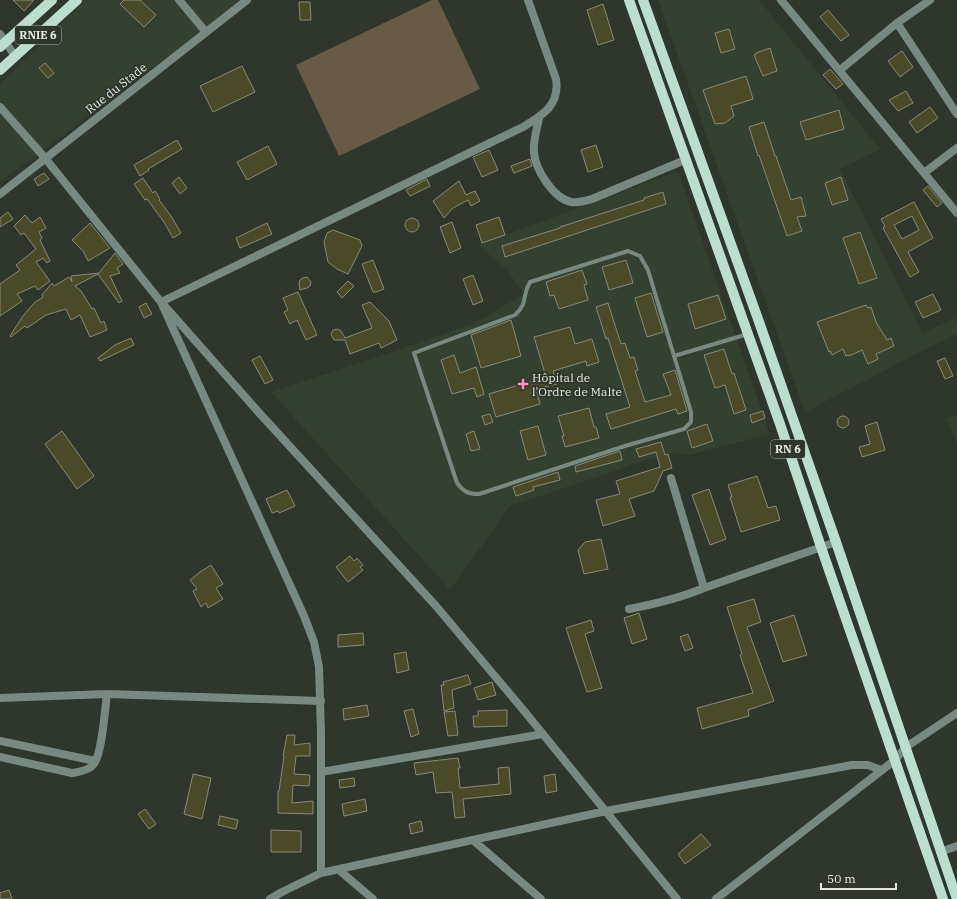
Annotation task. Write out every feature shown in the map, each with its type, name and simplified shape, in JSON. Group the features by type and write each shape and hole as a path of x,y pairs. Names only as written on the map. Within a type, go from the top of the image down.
{"main road":[{"name":"RNIE 6","path":"2,41 52,0"},
{"name":"RNIE 6","path":"0,70 77,0"},
{"name":"RN 6","path":"629,0 780,424 943,899"},
{"name":"RN 6","path":"643,0 758,319 836,542 956,899"}],"street":[{"path":"179,0 206,32"},
{"name":"Rue du Stade","path":"0,194 247,0"},
{"path":"161,302 539,118 553,103 557,96 558,87 528,0"},
{"path":"781,0 957,213"},
{"path":"840,70 897,23 930,0"},
{"path":"897,23 957,114"},
{"path":"2,41 15,56"},
{"path":"0,107 45,158 161,302 262,416 436,606 543,734 677,899"},
{"path":"539,118 535,136 534,152 538,166 546,182 558,194 570,201 580,202 592,199 685,160"},
{"path":"924,174 957,148"},
{"path":"161,302 304,616 314,642 319,666 321,701 321,874"},
{"path":"671,478 704,588"},
{"path":"629,608 674,599 836,542"},
{"path":"0,698 107,694 321,701"},
{"path":"0,758 72,773 80,772 93,766 99,754 107,694"},
{"path":"716,899 895,760 906,747 957,713"},
{"path":"321,772 543,734"},
{"path":"0,741 95,761"},
{"path":"270,899 321,874 606,811 852,765 868,765 881,770"},
{"path":"474,841 541,899"},
{"path":"940,852 957,846"},
{"path":"339,870 373,899"}],"lane":[{"path":"628,250 640,256 648,270 674,356 692,412 691,422 684,429 625,446 483,493 472,494 463,492 457,484 414,353 515,315 522,308 525,301 525,290 530,282 628,250"},
{"path":"674,356 748,334"}],"shaded area":[{"path":"85,0 241,0 214,22 0,182 0,84"},
{"path":"432,0 438,0 480,89 339,156 296,65"},
{"path":"658,0 759,0 880,149 840,169 922,333 955,318 957,322 957,333 805,412"},
{"name":"Hôpital de l'Ordre de Malte","path":"678,171 770,434 689,455 668,453 510,506 450,590 271,392 408,347 474,323 524,294 507,270 478,245"},
{"path":"957,415 957,443 947,418"}],"building":[{"path":"13,0 34,0 24,11"},
{"path":"124,0 140,0 156,15 144,27 120,4"},
{"path":"299,2 310,2 311,20 300,20"},
{"path":"603,4 614,40 598,45 587,10"},
{"path":"828,10 849,35 841,41 820,17"},
{"path":"729,29 735,49 721,53 715,33"},
{"path":"770,48 777,71 763,76 754,55"},
{"path":"902,51 913,67 900,77 888,61"},
{"path":"45,63 54,73 48,78 39,68"},
{"path":"242,66 255,92 213,112 200,86"},
{"path":"830,69 843,84 836,89 823,75"},
{"path":"746,76 753,99 731,106 734,116 725,123 715,124 703,90"},
{"path":"906,91 913,103 898,111 889,100"},
{"path":"930,107 938,118 917,133 909,122"},
{"path":"839,110 844,129 806,140 800,122"},
{"path":"764,122 791,200 801,197 806,216 797,217 802,231 787,236 749,127"},
{"path":"177,140 182,149 148,169 149,170 140,176 134,165"},
{"path":"596,145 603,167 588,172 581,150"},
{"path":"268,146 277,164 247,180 237,162"},
{"path":"489,150 498,170 482,177 473,157"},
{"path":"530,159 532,166 514,173 511,166"},
{"path":"44,173 49,179 38,186 34,179"},
{"path":"179,177 187,188 180,194 172,183"},
{"path":"841,177 848,200 832,205 825,183"},
{"path":"143,178 153,193 155,191 160,199 159,200 181,233 173,238 164,222 147,199 145,200 134,184"},
{"path":"427,179 430,186 410,196 406,190"},
{"path":"459,181 466,195 475,191 480,201 471,206 468,200 453,208 444,218 433,201"},
{"path":"928,186 942,203 937,207 923,190"},
{"path":"663,192 666,204 505,257 502,246 644,200 644,198"},
{"path":"914,202 933,238 908,252 919,272 910,277 883,228 885,226 881,219","holes":["912,216 919,230 902,239 894,225"]},
{"path":"8,212 13,219 0,227 0,218"},
{"path":"25,215 32,223 40,217 46,228 39,232 42,238 40,240 50,261 47,263 43,258 36,262 50,281 38,290 35,286 17,294 22,301 0,316 0,284 20,270 16,265 36,249 24,233 21,235 14,226"},
{"path":"499,217 505,235 482,243 476,225"},
{"path":"409,218 415,218 419,222 419,228 415,232 409,232 405,228 405,222"},
{"path":"452,222 461,248 450,253 440,227"},
{"path":"90,223 110,248 88,261 83,251 72,240"},
{"path":"267,223 272,234 240,248 236,238"},
{"path":"333,230 360,240 362,246 348,274 337,269 328,262 324,242 327,233"},
{"path":"860,232 877,278 859,284 843,238"},
{"path":"115,253 123,264 117,268 120,273 110,276 122,301 119,303 98,274 75,286 81,291 92,309 94,308 101,323 104,321 107,330 90,337 80,315 71,320 66,309 46,315 27,328 25,326 11,337 10,336 23,316 34,303 43,297 42,295 52,283 54,286 69,277 72,282 71,276 99,273"},
{"path":"373,260 384,289 376,292 373,292 362,264"},
{"path":"626,260 633,283 609,290 602,267"},
{"path":"582,270 587,284 584,285 588,300 559,309 554,295 550,296 546,282"},
{"path":"473,275 483,301 473,305 463,279"},
{"path":"307,277 311,282 310,286 300,290 300,280"},
{"path":"348,281 354,286 342,298 337,292"},
{"path":"298,292 317,335 306,340 297,320 290,324 284,312 288,310 283,298"},
{"path":"651,293 663,332 647,337 635,298"},
{"path":"933,294 941,310 923,318 915,302"},
{"path":"718,295 726,319 695,329 688,304"},
{"path":"370,302 389,321 397,340 381,348 379,343 350,354 345,340 334,340 331,334 333,330 338,329 345,338 372,328 362,305"},
{"path":"146,303 152,314 144,318 139,307"},
{"path":"608,303 621,344 625,343 630,358 634,357 638,370 635,371 645,402 671,395 663,374 675,370 687,411 678,414 676,409 611,429 606,414 630,407 608,338 606,339 596,307"},
{"path":"866,305 868,308 871,307 876,322 887,340 891,338 894,346 876,354 878,359 868,364 862,350 846,356 843,349 832,355 830,351 829,352 817,322"},
{"path":"511,320 521,356 481,368 471,335"},
{"path":"570,327 575,344 592,339 599,362 587,366 586,361 553,371 557,384 536,389 540,404 496,417 489,394 546,377 534,337"},
{"path":"131,338 134,345 100,361 98,358 115,345"},
{"path":"724,349 732,374 734,373 746,410 734,414 725,385 715,388 704,355"},
{"path":"454,355 460,373 476,367 484,394 477,397 474,388 452,394 441,360"},
{"path":"260,356 273,380 265,384 252,360"},
{"path":"945,358 953,376 945,379 937,361"},
{"path":"589,408 594,427 596,427 599,438 565,447 562,436 564,436 558,416"},
{"path":"763,411 765,418 752,423 750,415"},
{"path":"490,414 493,422 485,425 482,416"},
{"path":"845,416 848,417 848,427 841,428 838,427 837,420 838,417"},
{"path":"877,422 885,450 862,457 859,447 870,444 865,426"},
{"path":"707,424 713,441 692,448 687,431"},
{"path":"538,426 546,455 528,460 520,431"},
{"path":"62,431 94,476 77,489 45,444"},
{"path":"474,431 480,449 471,451 466,434"},
{"path":"661,442 665,455 668,454 672,468 663,471 654,491 629,499 635,516 603,526 596,500 620,494 616,481 660,467 656,452 639,457 636,449"},
{"path":"620,451 622,460 576,472 575,466"},
{"path":"558,472 560,480 533,487 534,490 516,496 513,487"},
{"path":"757,476 768,508 776,506 780,520 741,532 730,497 732,497 728,485"},
{"path":"709,489 726,539 710,545 692,495"},
{"path":"287,490 295,506 279,513 278,511 272,513 266,499"},
{"path":"601,539 608,569 584,574 578,550 585,542"},
{"path":"350,556 354,561 357,558 363,565 360,567 363,570 348,582 336,567"},
{"path":"211,565 223,584 216,588 223,599 208,608 206,603 201,607 193,591 197,589 190,580"},
{"path":"754,599 761,622 747,627 774,701 748,710 749,716 702,729 697,708 753,693 740,655 742,654 727,607"},
{"path":"639,613 647,639 632,644 624,618"},
{"path":"794,615 807,655 783,662 770,623"},
{"path":"591,620 594,631 585,634 602,688 587,692 566,628"},
{"path":"363,633 364,645 338,647 338,635"},
{"path":"688,634 693,648 685,651 680,637"},
{"path":"406,652 409,670 397,673 394,654"},
{"path":"468,675 471,684 452,690 454,708 444,711 441,685 444,685 443,682"},
{"path":"492,682 496,695 478,700 474,688"},
{"path":"367,705 369,716 344,720 343,709"},
{"path":"413,709 419,734 411,737 404,711"},
{"path":"507,710 507,726 474,727 473,716 478,716 478,711"},
{"path":"455,711 458,735 448,736 444,712"},
{"path":"287,735 295,735 294,745 310,743 310,756 296,756 294,774 310,775 309,786 293,785 292,803 313,801 313,814 278,813 278,791"},
{"path":"458,758 460,768 458,768 460,788 499,784 498,768 509,767 511,794 463,799 465,817 455,818 452,792 436,793 433,772 416,775 414,763"},
{"path":"193,774 211,778 202,819 184,814"},
{"path":"555,774 557,791 546,793 544,776"},
{"path":"354,778 355,786 340,788 339,780"},
{"path":"365,799 367,811 344,816 342,804"},
{"path":"145,809 156,824 149,829 138,814"},
{"path":"220,816 238,820 236,829 218,825"},
{"path":"421,821 423,831 411,834 409,824"},
{"path":"271,830 301,831 301,852 271,852"},
{"path":"701,834 711,845 685,864 678,854"},
{"path":"9,890 12,899 0,899 0,893"}],"place":[{"name":"Hôpital de l'Ordre de Malte","path":"523,384"}]}
